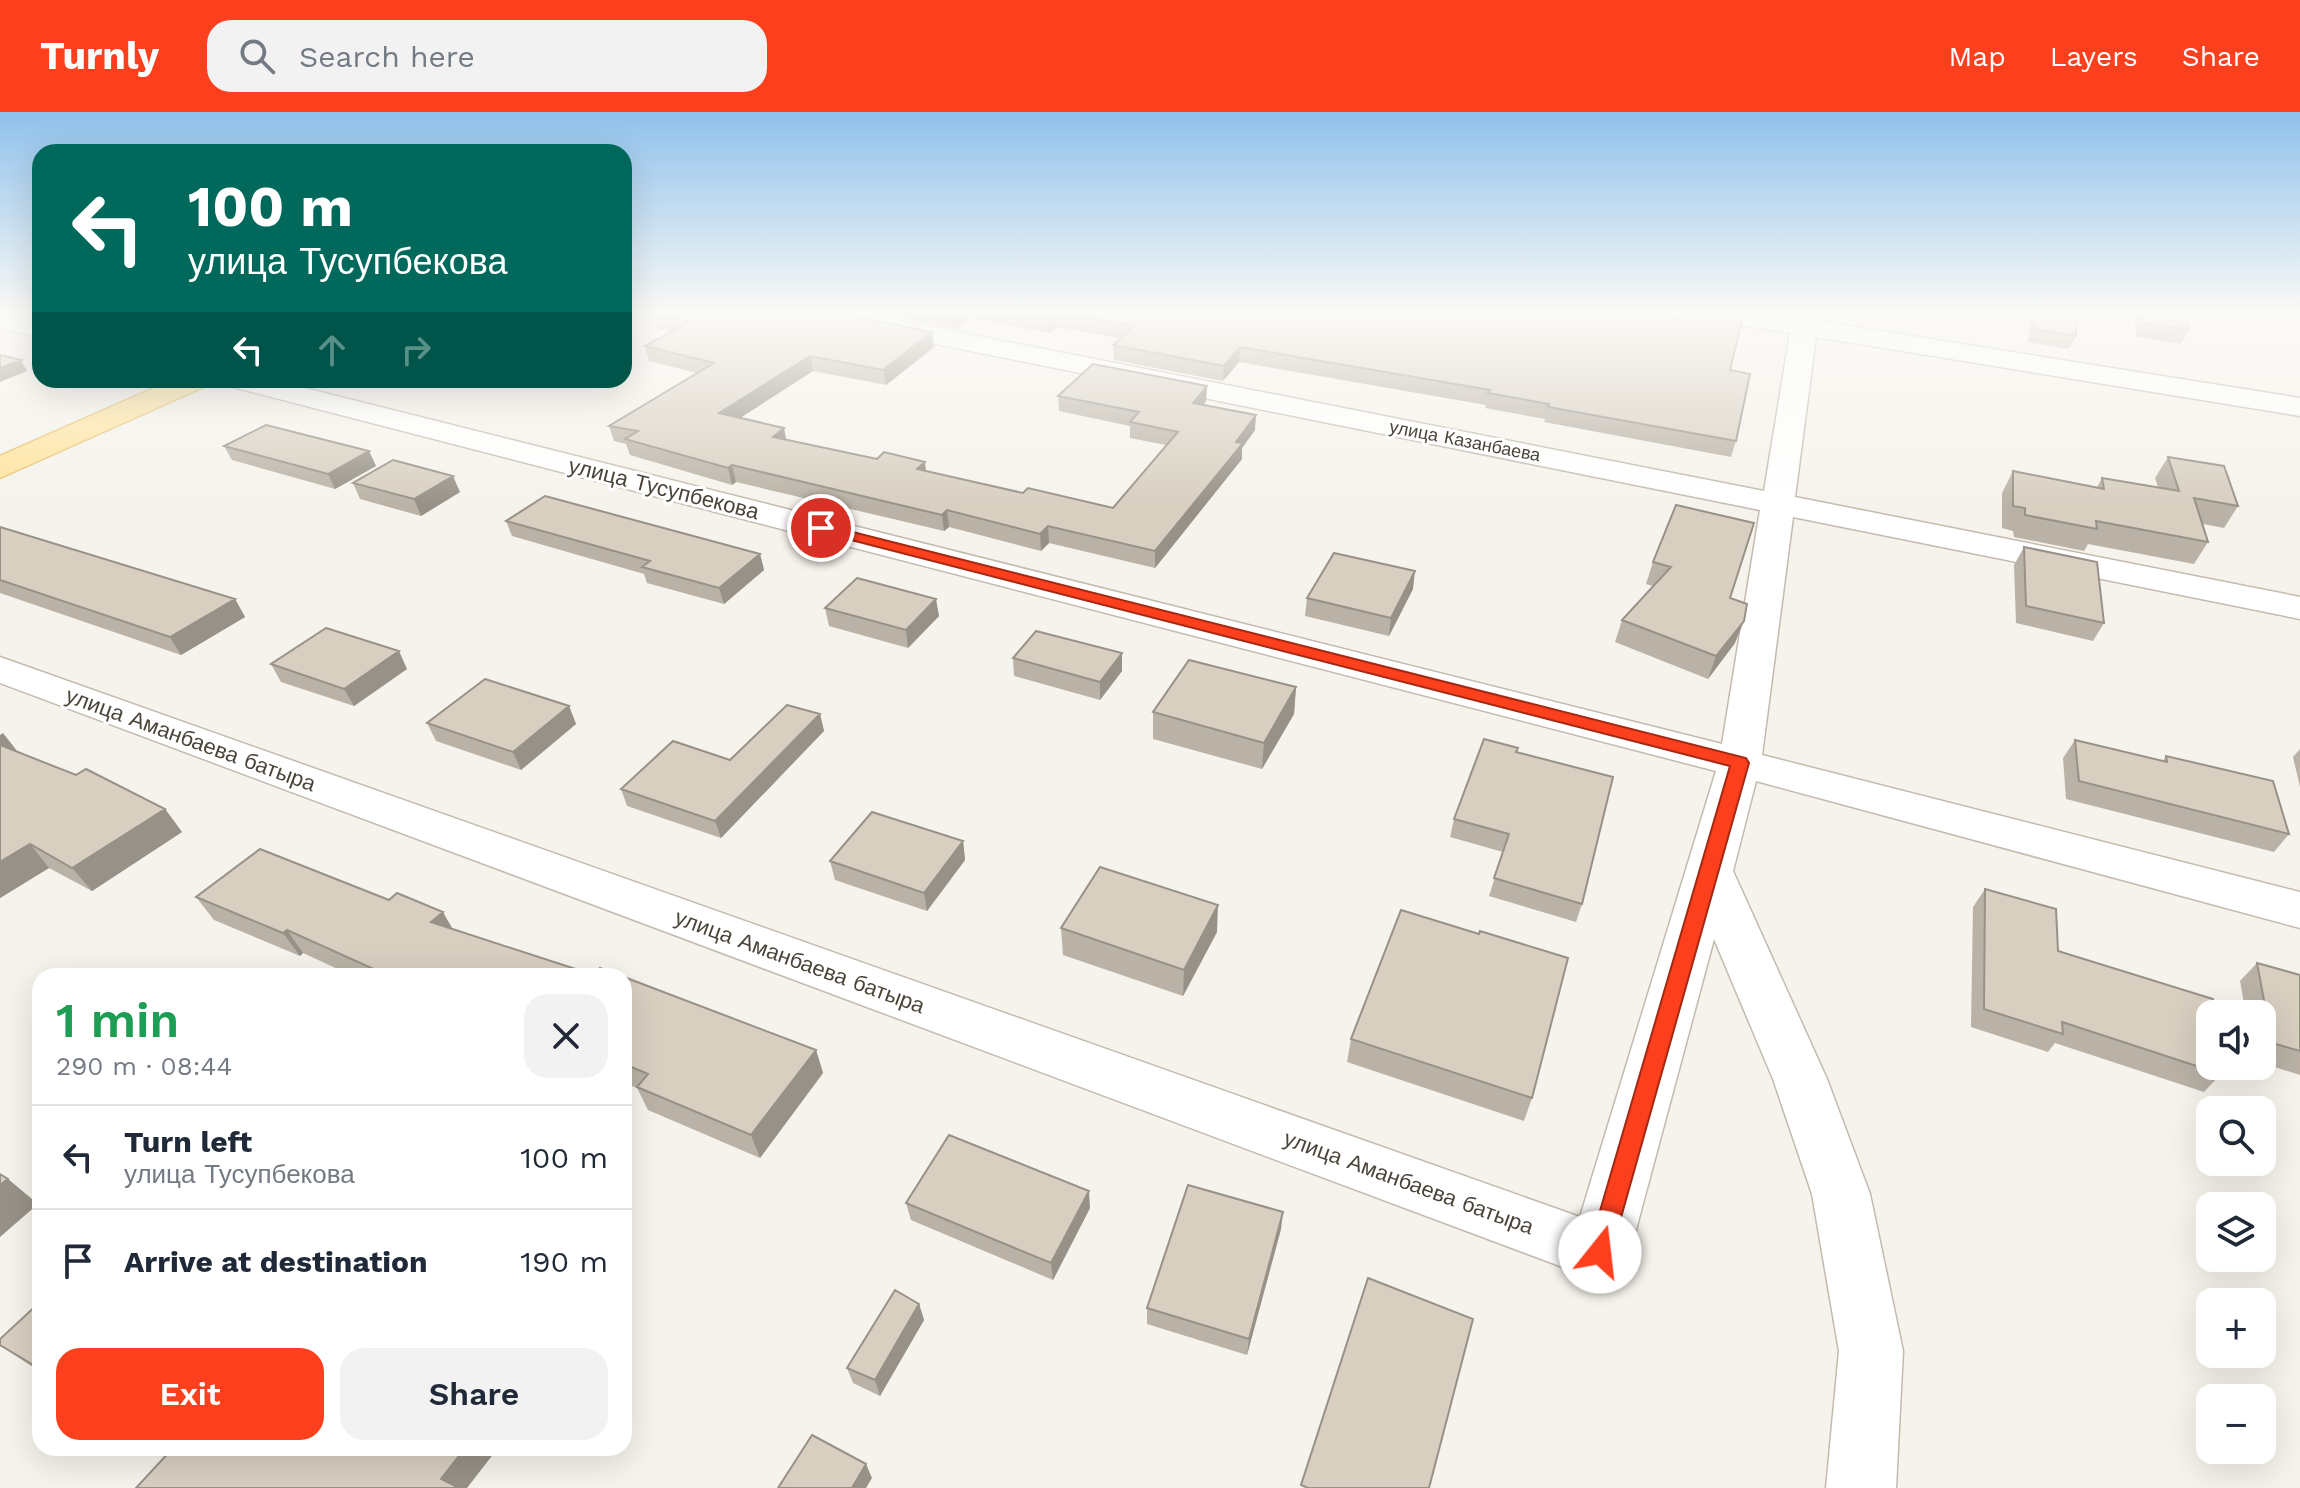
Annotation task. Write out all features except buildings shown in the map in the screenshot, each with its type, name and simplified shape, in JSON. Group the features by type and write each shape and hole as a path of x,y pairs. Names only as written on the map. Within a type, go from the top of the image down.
{"main road":[{"path":"0,468 178,388"}],"street":[{"name":"улица Казанбаева","path":"1143,377 2300,608"},
{"path":"1797,377 1740,763 1709,870 1800,1079 1841,1194 1871,1351 1861,1488"},
{"path":"2131,377 2300,407"},
{"name":"улица Тусупбекова","path":"270,388 1740,763 2300,910"},
{"name":"улица Аманбаева батыра","path":"0,669 1600,1252 1709,870"}],"route":[{"path":"821,528 1740,763 1600,1252"}]}
